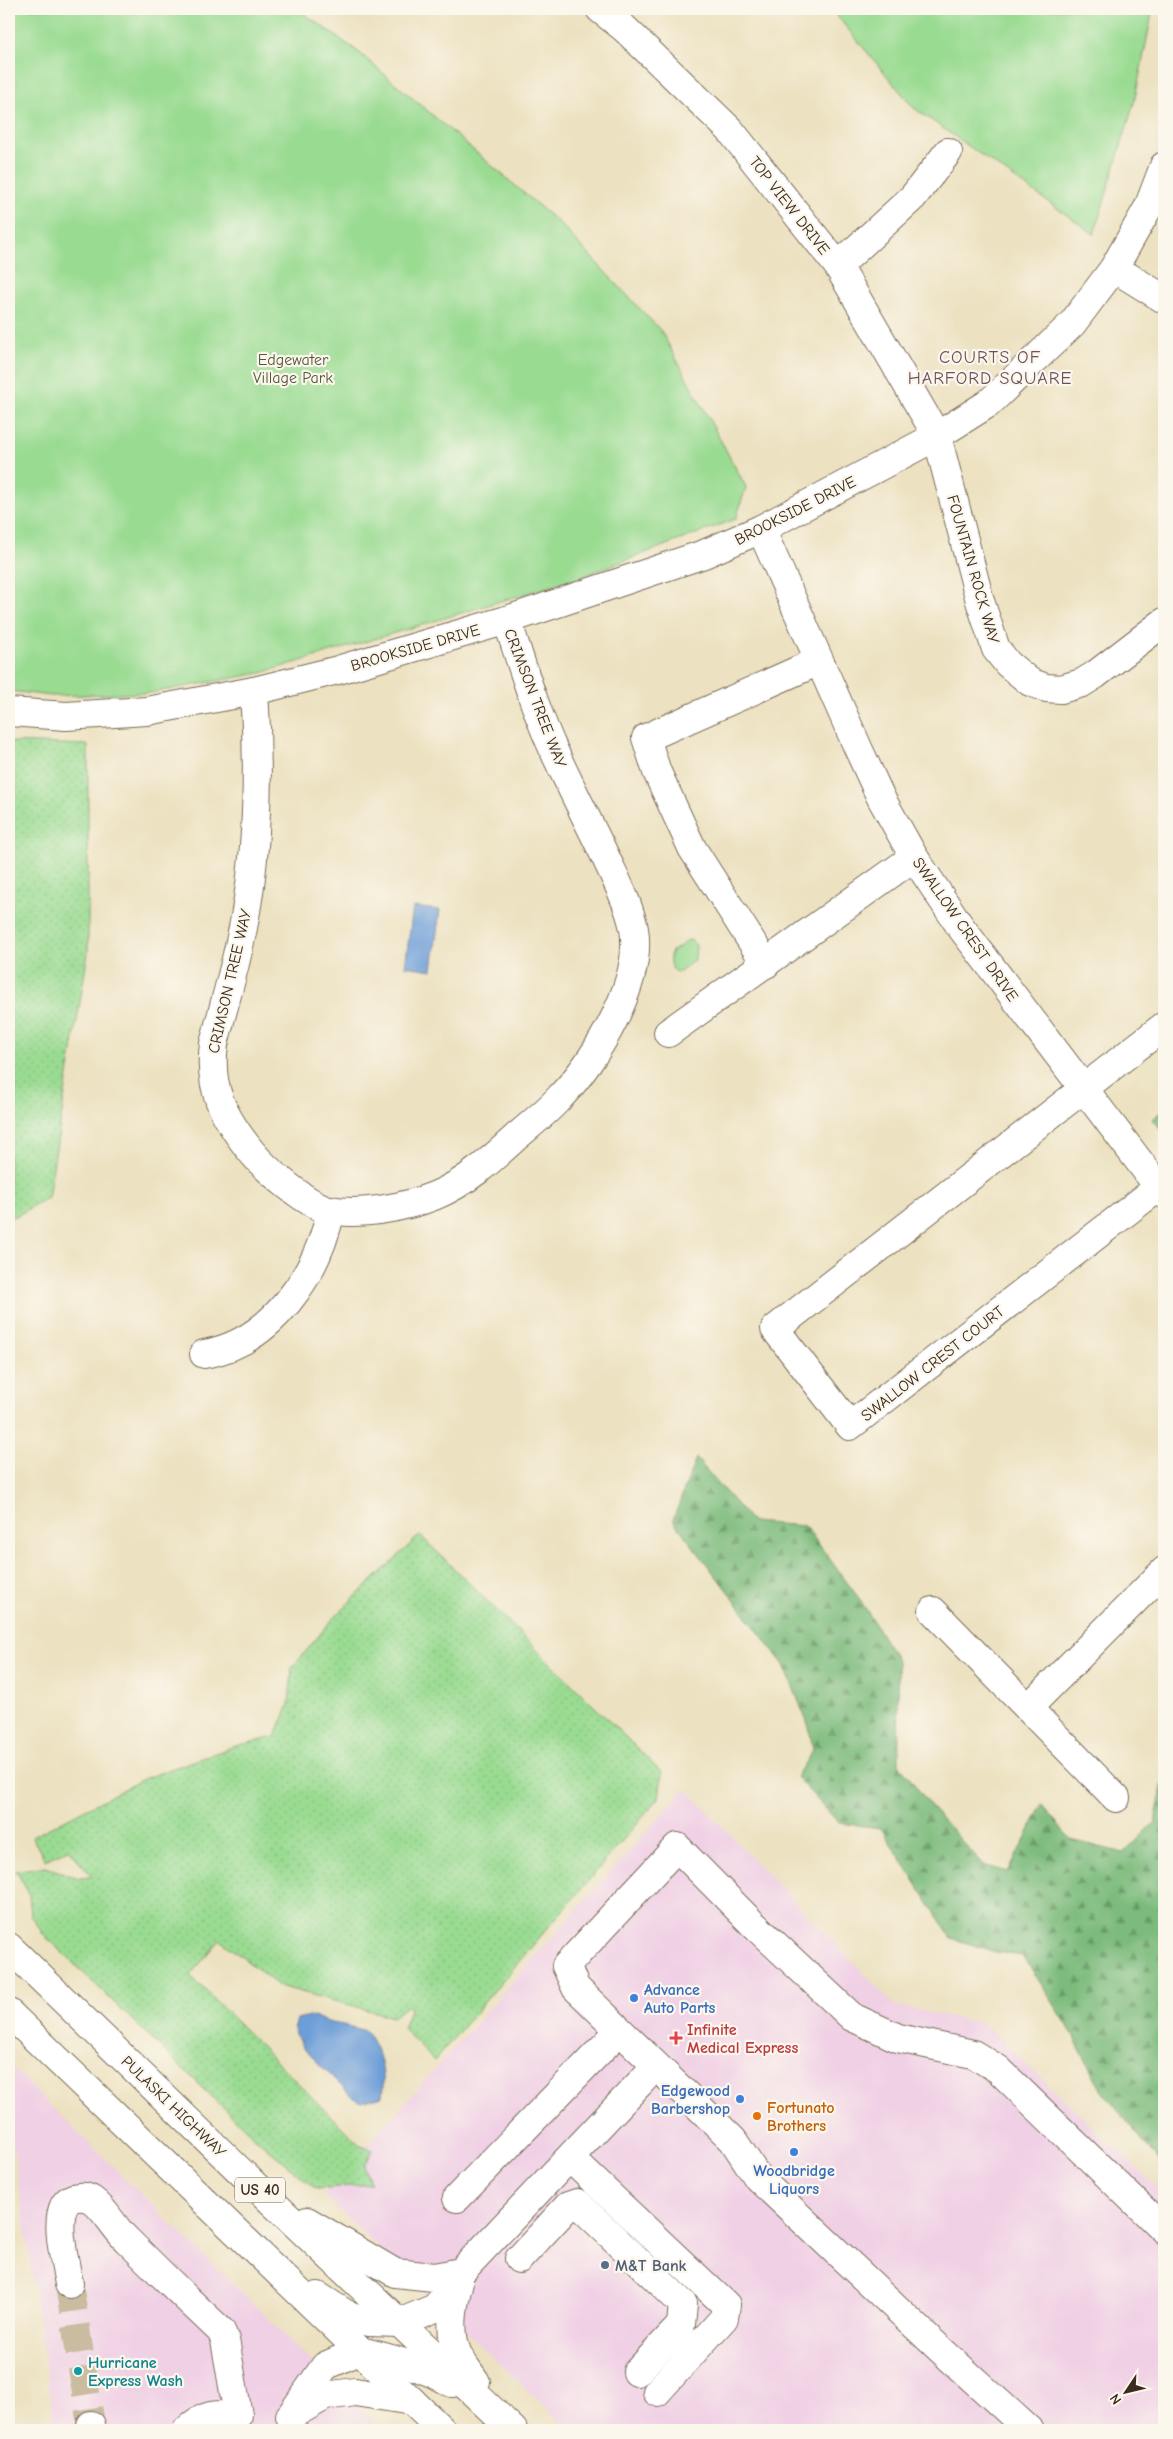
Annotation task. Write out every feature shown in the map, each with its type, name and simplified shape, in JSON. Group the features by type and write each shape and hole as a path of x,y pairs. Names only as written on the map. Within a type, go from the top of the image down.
{"main road":[{"name":"TOP VIEW DRIVE","path":"600,9 630,34 730,130 838,266 937,436"},
{"path":"838,266 913,196 948,152"},
{"name":"BROOKSIDE DRIVE","path":"9,712 66,716 147,711 254,690 338,670 507,620 704,554 760,529 937,436 989,403 1041,356 1072,324 1114,268 1148,208 1164,166"},
{"path":"1114,268 1164,299"},
{"name":"FOUNTAIN ROCK WAY","path":"937,436 980,601 996,649 1017,673 1030,682 1046,688 1061,689 1082,683 1164,622"},
{"name":"SWALLOW CREST DRIVE","path":"760,529 881,798 914,857 960,926 1161,1190"},
{"name":"CRIMSON TREE WAY","path":"254,690 258,745 253,848 247,910 214,1044 211,1064 215,1092 226,1118 260,1162 317,1206 330,1210 366,1212 435,1196 469,1177 496,1156 562,1096 584,1067 615,1019 633,967 634,930 620,888 554,752 537,709 507,620"},
{"path":"766,964 692,848 657,772 646,738 819,661"},
{"path":"668,1033 914,857"},
{"path":"1084,1089 1164,1026"},
{"name":"SWALLOW CREST COURT","path":"1084,1089 775,1329 850,1426 1161,1190"},
{"path":"204,1354 224,1351 264,1327 284,1309 320,1249 330,1210"},
{"path":"1028,1708 1164,1571"},
{"path":"933,1611 1116,1798"},
{"path":"1029,2430 946,2356 758,2178 733,2140 576,1988 566,1966 677,1847 752,1924 852,2017 898,2038 973,2054 998,2069 1164,2230"},
{"name":"PULASKI HIGHWAY","path":"9,1947 273,2203 498,2416"},
{"name":"US 40","path":"9,2013 442,2430"},
{"path":"457,2198 619,2031"},
{"path":"276,2270 346,2314 369,2322 399,2323 435,2308 450,2291 461,2272 656,2066"},
{"path":"570,2158 726,2305 724,2318 658,2392"},
{"path":"69,2284 60,2224 62,2210 71,2199 82,2196 98,2205 115,2229 221,2331 225,2340 242,2415"},
{"path":"273,2203 359,2250 395,2273 434,2277 461,2272"},
{"path":"519,2259 568,2206 577,2203 617,2240 683,2304 681,2325 637,2372"},
{"path":"98,2205 101,2229 117,2248 206,2332 215,2344 219,2366 242,2415"},
{"path":"461,2272 453,2304 452,2328 458,2354 498,2416"},
{"path":"283,2423 325,2366 359,2351 408,2363 438,2375 498,2416"},
{"path":"283,2423 325,2396 356,2392 412,2401"},
{"path":"187,2430 197,2420 208,2415 242,2415"}],"shaded area":[{"path":"685,1788 895,2006 983,2023 1164,2194 1164,2430 569,2430 323,2195"},
{"path":"9,2065 382,2430 55,2430 9,2116"}],"green space":[{"name":"Edgewater Village Park","path":"9,9 297,9 356,50 559,223 661,331 746,487 736,519 578,578 261,673 150,693 51,696 9,691"},
{"path":"831,9 1153,9 1134,103 1094,234 914,108"},
{"path":"9,742 88,745 88,953 48,1198 9,1218"},
{"path":"691,940 696,945 695,959 680,972 676,972 670,962 672,951 686,941"},
{"path":"1164,1109 1164,1134 1153,1119"},
{"path":"696,1458 752,1522 805,1526 861,1601 898,1662 899,1764 933,1809 983,1865 1008,1872 1042,1805 1071,1840 1124,1853 1155,1822 1164,1776 1164,2167 1102,2091 1068,2026 1023,1956 996,1952 951,1938 881,1828 839,1823 796,1777 813,1750 809,1727 784,1665 673,1520"},
{"path":"420,1535 662,1773 659,1798 434,2061 403,2028 410,2009 407,2005 393,2017 279,1986 220,1940 190,1975 361,2146 373,2150 364,2166 371,2184 316,2189 254,2137 43,1934 31,1915 29,1894 16,1870 46,1867 79,1878 92,1877 69,1849 45,1860 32,1837 143,1779 235,1746 275,1737 289,1705 292,1668 336,1615"}],"water":[{"path":"413,907 440,910 432,970 405,966"},
{"path":"309,2016 366,2031 375,2046 381,2062 383,2078 382,2096 362,2102 352,2097 303,2048 294,2030 297,2019"}],"tunnel":[{"path":"69,2284 91,2425"}],"place":[{"name":"Advance Auto Parts","path":"634,1998"},
{"name":"Infinite Medical Express","path":"676,2038"},
{"name":"Edgewood Barbershop","path":"740,2099"},
{"name":"Fortunato Brothers","path":"757,2116"},
{"name":"Woodbridge Liquors","path":"794,2152"},
{"name":"M&T Bank","path":"605,2265"},
{"name":"Hurricane Express Wash","path":"78,2371"}],"district":[{"name":"COURTS OF HARFORD SQUARE","path":"990,367"}]}
